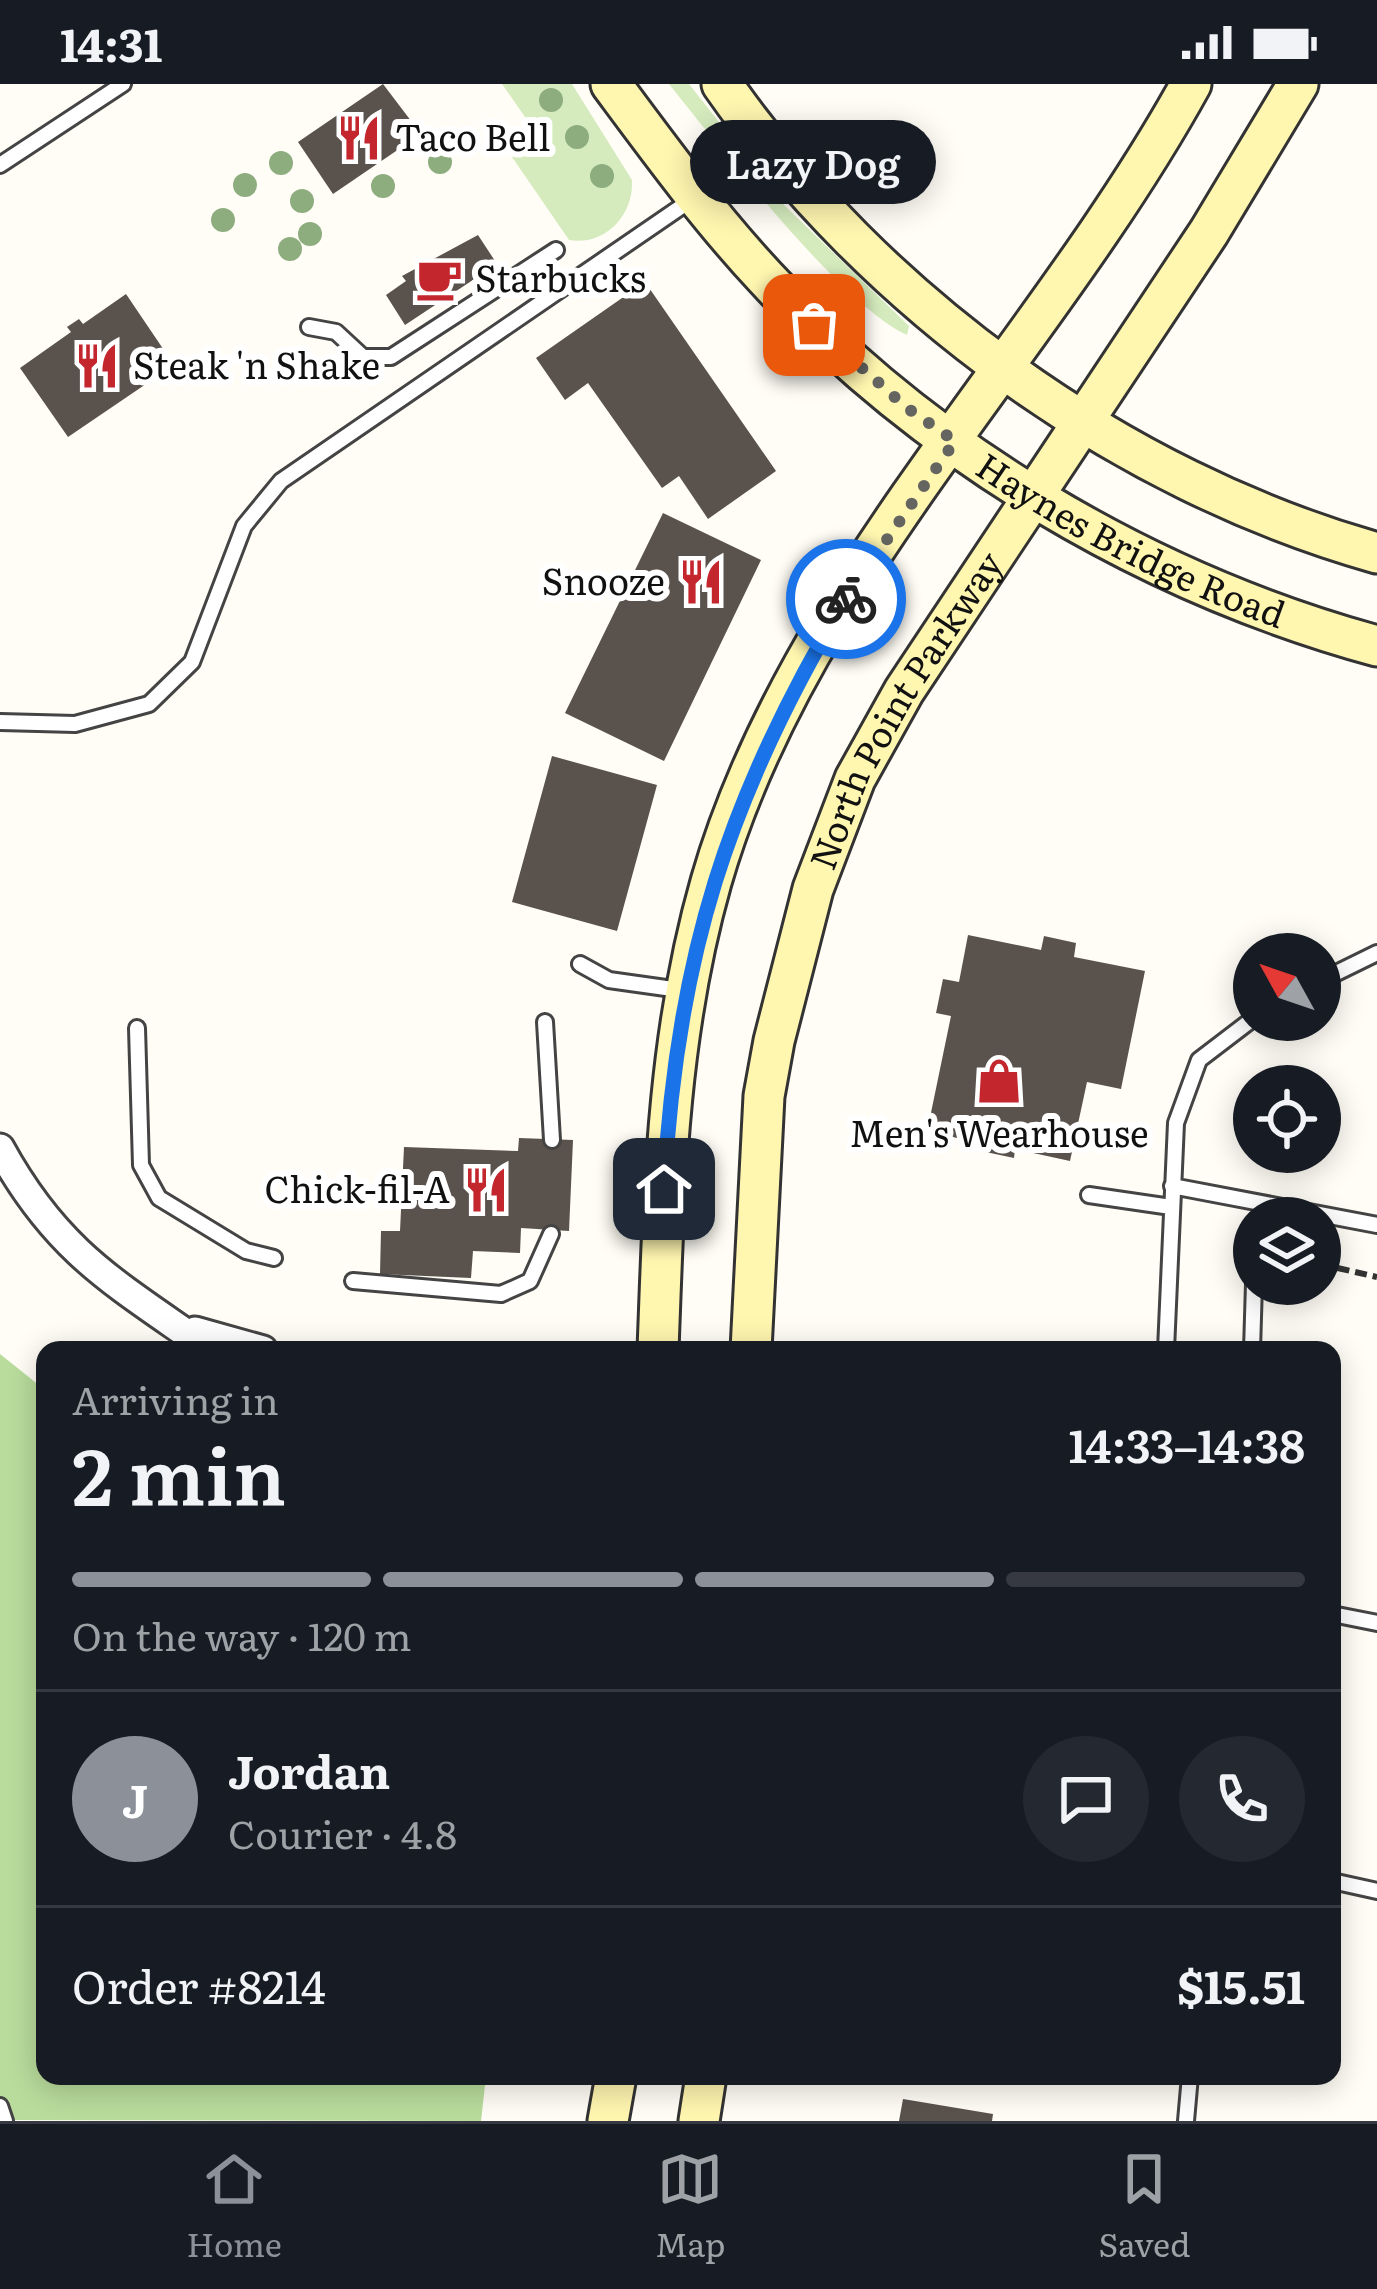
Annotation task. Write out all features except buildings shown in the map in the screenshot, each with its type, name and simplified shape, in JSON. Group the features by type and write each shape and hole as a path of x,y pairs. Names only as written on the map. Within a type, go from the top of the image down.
{"street":[{"name":"Haynes Bridge Road","path":"611,84 695,197 814,325 907,408 1034,496 1188,578 1316,629 1377,646"},
{"path":"722,84 764,140 868,254 1004,365 1136,451 1275,520 1377,553"},
{"path":"658,1341 668,1107 686,990 712,880 748,780 792,688 849,594 1138,171 1191,84"},
{"name":"North Point Parkway","path":"751,1341 764,1096 813,889 855,779 877,737 1243,180 1298,84"},
{"path":"0,1148 43,1215 80,1257 122,1293 198,1341"},
{"path":"174,1324 232,1341"},
{"path":"608,2121 614,2085"},
{"path":"699,2121 705,2085"}],"lane":[{"path":"0,165 123,84"},
{"path":"0,722 74,724 149,704 192,662 244,526 281,481 695,197"},
{"path":"309,327 336,332 363,357 391,357 556,250"},
{"path":"1341,971 1377,953"},
{"path":"580,964 609,980 686,990"},
{"path":"545,1022 552,1140"},
{"path":"137,1028 141,1165 159,1198 246,1251 274,1258"},
{"path":"1166,1341 1176,1123 1199,1060 1233,1034"},
{"path":"1172,1186 1250,1197"},
{"path":"1089,1195 1171,1207"},
{"path":"1341,1217 1377,1225"},
{"path":"353,1281 501,1294 530,1281 551,1234"},
{"path":"1252,1341 1253,1305"},
{"path":"1341,1616 1377,1623"},
{"path":"1341,1883 1377,1891"},
{"path":"1186,2121 1189,2085"},
{"path":"0,2106 5,2121"}],"path":[{"path":"1341,1269 1377,1277"}],"green space":[{"path":"502,84 572,84 632,180 628,205 605,233 569,240 512,157 539,137"},
{"path":"669,84 689,84 785,206 909,326 907,335 880,318 816,259"},
{"path":"0,1354 36,1383 36,2085 485,2085 481,2121 0,2120"}],"way so far":[{"path":"814,325 907,408 955,441 846,599"}],"place":[{"name":"Taco Bell","path":"359,138"},
{"name":"Starbucks","path":"439,279"},
{"name":"Lazy Dog","path":"814,325"},
{"name":"Steak 'n Shake","path":"97,366"},
{"name":"Snooze","path":"701,582"},
{"name":"Men's Wearhouse","path":"999,1081"},
{"name":"Chick-fil-A","path":"486,1190"}],"route":[{"path":"664,1189 671,1083 688,976 712,880 748,780 792,688 846,599"}]}
